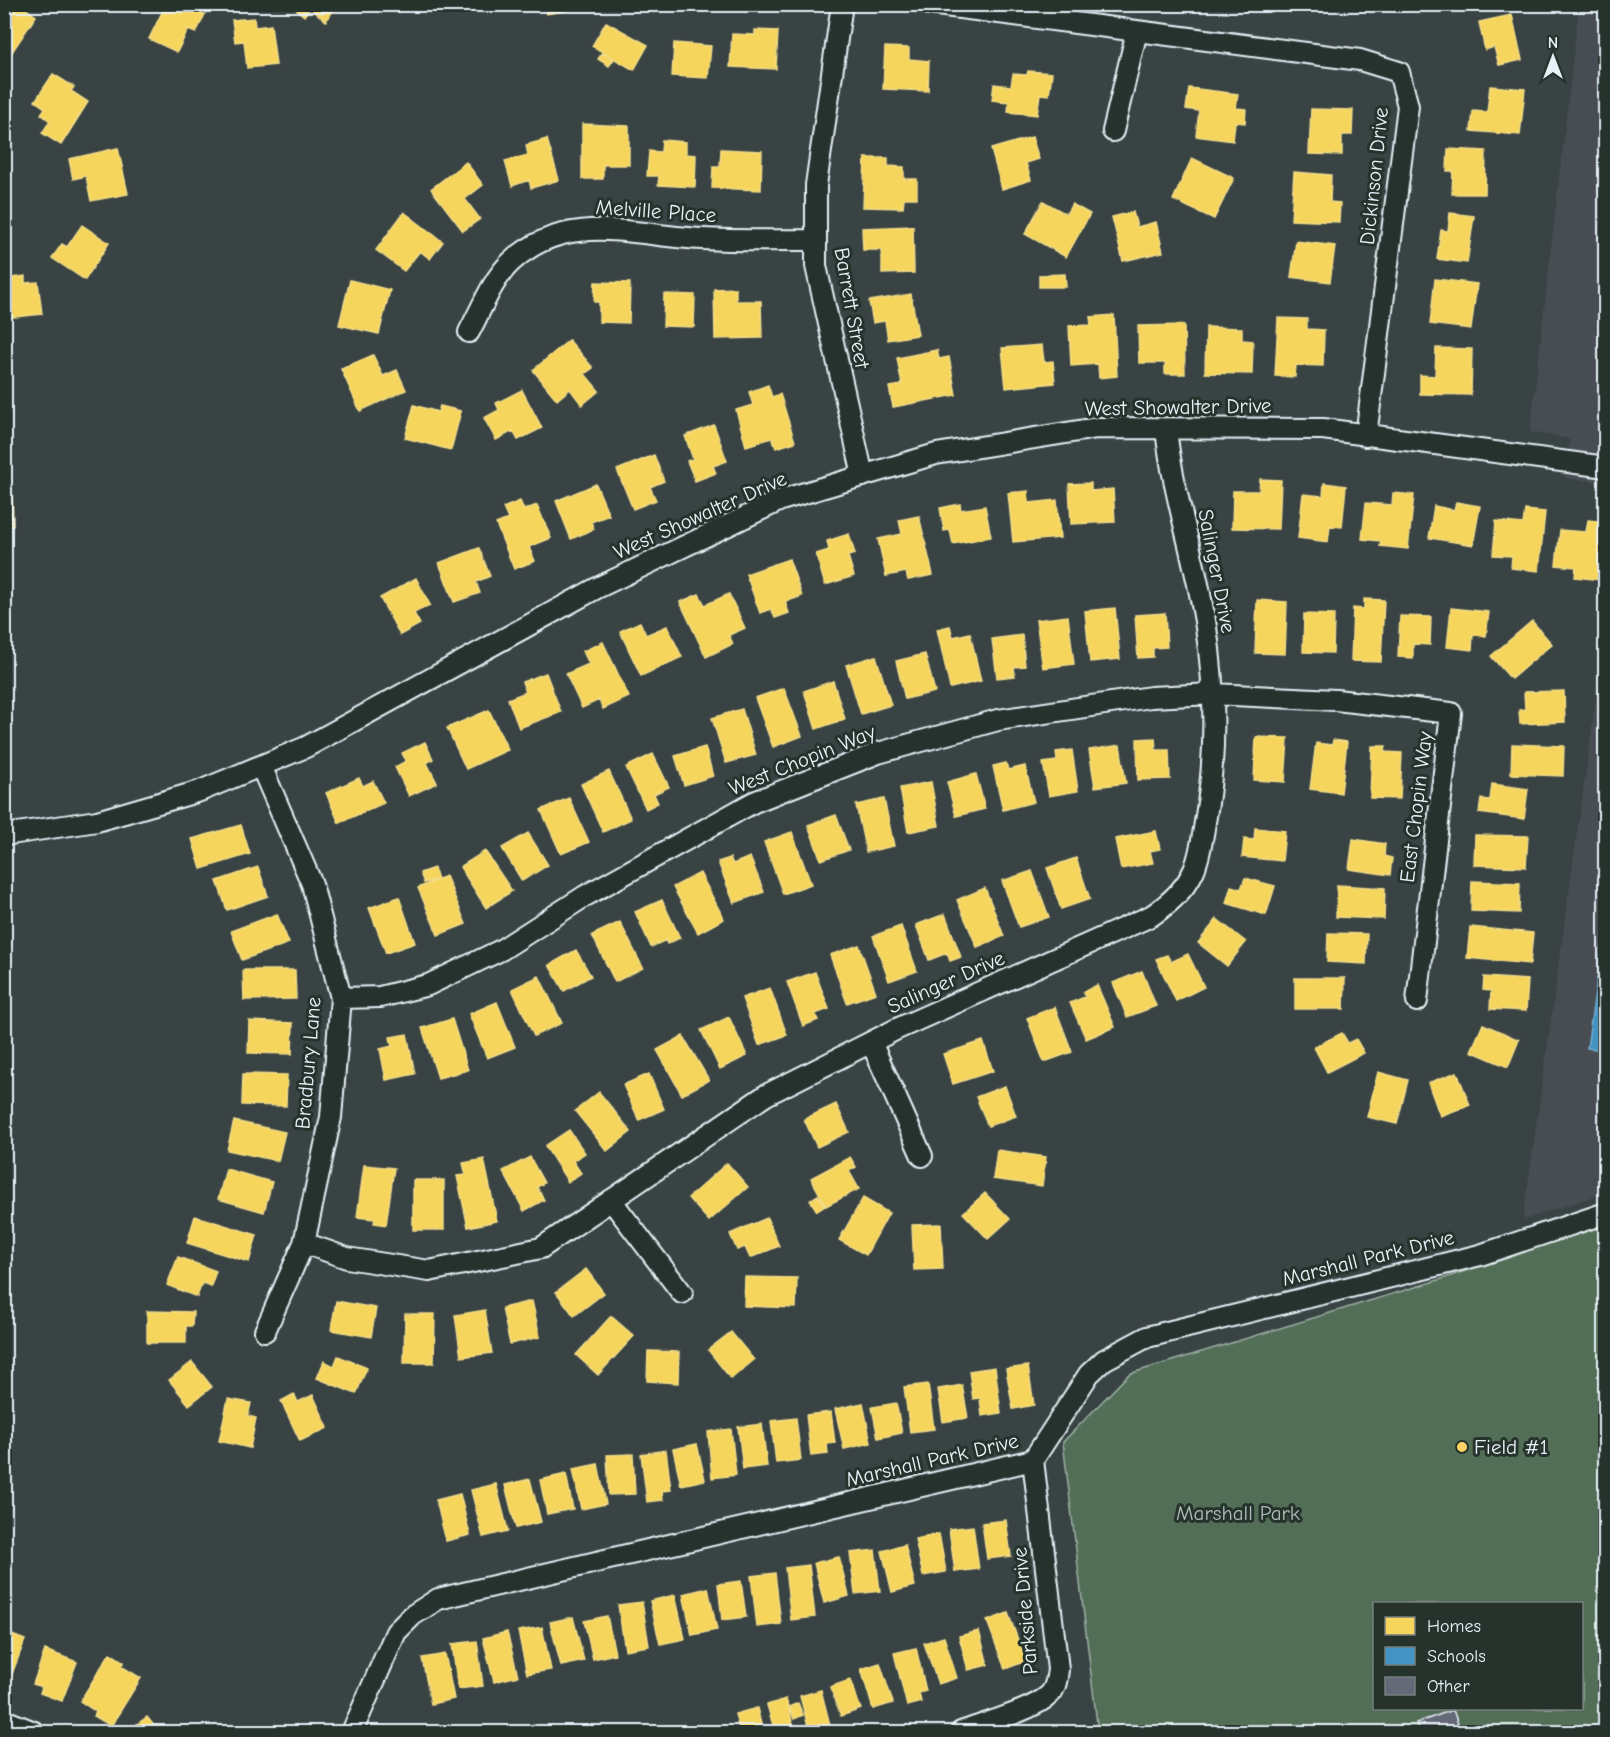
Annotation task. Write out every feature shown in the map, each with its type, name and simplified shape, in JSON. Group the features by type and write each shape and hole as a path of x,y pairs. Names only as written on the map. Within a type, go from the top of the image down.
{"street":[{"name":"Barrett Street","path":"842,4 816,184 816,266 863,476"},
{"name":"Dickinson Drive","path":"929,4 1360,60 1399,72 1408,106 1366,436"},
{"path":"1113,131 1137,31"},
{"name":"Melville Place","path":"468,332 502,271 512,261 537,244 573,230 599,229 702,239 816,240"},
{"name":"Salinger Drive","path":"304,1243 347,1258 429,1272 541,1248 766,1095 871,1042 1151,916 1169,904 1194,870 1201,847 1213,771 1213,694 1201,596 1169,459 1166,429"},
{"name":"West Showalter Drive","path":"4,835 97,821 200,791 306,747 597,588 781,500 936,454 1086,430 1323,429 1605,467"},
{"name":"West Chopin Way","path":"341,998 380,998 428,985 501,950 585,896 754,802 878,753 998,720 1151,697 1213,694"},
{"name":"East Chopin Way","path":"1213,694 1336,700 1451,713 1417,1001"},
{"name":"Bradbury Lane","path":"261,766 312,884 341,998 331,1117 304,1243 265,1330"},
{"path":"871,1042 922,1156"},
{"path":"611,1200 682,1293"},
{"name":"Marshall Park Drive","path":"352,1732 396,1632 413,1615 438,1599 1033,1460 1089,1374 1104,1360 1147,1337 1480,1255 1605,1214"},
{"name":"Parkside Drive","path":"961,1732 1038,1703 1050,1695 1056,1682 1058,1669 1033,1460"},
{"path":"4,1720 33,1732"}],"shaded area":[{"path":"1579,5 1605,5 1605,483 1565,478 1570,439 1530,432"},
{"path":"1605,634 1605,1193 1523,1220"}],"green space":[{"name":"Marshall Park","path":"1605,1223 1605,1732 1098,1732 1063,1442 1129,1374 1442,1279"}],"building: Homes":[{"path":"4,4 19,4 36,16 10,55 4,52"},
{"path":"290,4 338,4 326,21 310,8 304,16"},
{"path":"544,4 595,4 595,6 546,14"},
{"path":"185,5 205,14 196,33 188,30 177,52 149,39 165,6 181,13"},
{"path":"1512,15 1522,60 1499,65 1494,47 1485,50 1479,22"},
{"path":"254,18 255,27 271,25 276,65 247,68 244,41 235,42 232,20"},
{"path":"606,22 648,45 634,70 592,46"},
{"path":"755,30 778,31 776,69 730,67 732,34 755,35"},
{"path":"674,43 711,46 708,78 672,76"},
{"path":"885,47 909,48 909,59 929,61 928,91 883,89"},
{"path":"602,53 614,59 609,66 598,59"},
{"path":"1028,71 1052,73 1049,95 1040,94 1037,115 1008,112 1009,102 992,100 994,84 1011,86 1013,74 1027,75"},
{"path":"53,74 74,87 71,91 88,102 61,145 42,133 50,121 41,114 45,108 35,101"},
{"path":"1490,86 1525,89 1520,135 1471,131 1473,111 1487,112"},
{"path":"1189,88 1238,94 1236,108 1246,109 1245,123 1235,122 1233,141 1196,136 1199,111 1186,109"},
{"path":"1311,109 1353,110 1352,135 1342,135 1342,155 1309,154"},
{"path":"582,124 629,126 629,165 603,165 603,179 582,179"},
{"path":"1032,137 1039,159 1026,163 1031,180 1002,189 991,149"},
{"path":"547,139 559,180 531,188 529,180 512,186 505,161 528,155 526,145"},
{"path":"662,140 686,142 686,154 696,155 695,187 658,185 659,176 647,176 649,151 661,152"},
{"path":"118,148 128,194 91,201 86,176 73,179 69,159"},
{"path":"721,149 762,151 761,190 712,188 713,167 720,167"},
{"path":"1448,149 1486,151 1485,194 1452,194 1453,171 1447,171"},
{"path":"865,158 888,158 888,166 904,167 904,179 917,179 917,198 904,198 903,208 863,207"},
{"path":"1192,158 1234,178 1214,219 1173,200"},
{"path":"466,162 483,185 465,199 480,219 463,231 431,189"},
{"path":"1294,172 1331,175 1330,202 1340,203 1339,222 1291,220"},
{"path":"1043,201 1066,214 1072,204 1090,214 1066,257 1025,234"},
{"path":"404,212 443,242 430,259 420,251 404,271 376,250"},
{"path":"1133,212 1137,227 1156,222 1163,252 1123,261 1112,217"},
{"path":"1450,213 1474,216 1467,263 1437,259 1441,230 1448,231"},
{"path":"82,225 109,243 85,280 52,258 62,244 67,247"},
{"path":"913,226 914,273 882,274 882,250 863,250 862,228"},
{"path":"1296,241 1335,246 1330,282 1291,277"},
{"path":"1065,274 1066,287 1039,287 1039,275"},
{"path":"25,276 25,283 38,282 42,314 6,318 4,279"},
{"path":"1435,279 1477,284 1471,329 1430,324"},
{"path":"350,280 390,290 379,334 339,325"},
{"path":"595,282 630,283 629,323 599,322 599,302 594,302"},
{"path":"736,288 736,301 761,301 762,338 715,339 714,289"},
{"path":"664,294 695,295 694,327 663,326"},
{"path":"911,294 918,335 888,340 885,321 873,323 869,301"},
{"path":"1114,315 1117,376 1099,378 1098,364 1071,366 1069,326 1091,325 1090,317"},
{"path":"1278,318 1307,319 1307,329 1324,330 1323,366 1296,365 1295,377 1275,376"},
{"path":"1184,325 1185,374 1165,374 1165,363 1139,363 1138,326"},
{"path":"1206,327 1242,328 1242,340 1253,341 1252,374 1205,373"},
{"path":"569,340 593,368 585,374 599,391 582,405 570,389 557,400 533,370"},
{"path":"1042,345 1044,362 1053,361 1055,383 1006,388 1002,348"},
{"path":"1436,348 1472,349 1471,395 1420,394 1420,375 1435,376"},
{"path":"937,350 939,359 949,357 956,395 893,407 889,387 902,385 897,358"},
{"path":"373,355 383,376 397,370 406,390 360,411 341,369"},
{"path":"768,385 772,397 780,394 795,442 776,448 772,438 746,446 736,410 753,405 749,392"},
{"path":"522,390 542,428 518,440 513,431 496,440 484,418 499,410 496,403"},
{"path":"414,405 438,412 440,406 461,411 451,450 405,438"},
{"path":"714,425 727,461 713,466 716,473 695,481 687,461 693,459 685,436"},
{"path":"654,455 664,481 650,487 656,500 633,509 617,470"},
{"path":"1260,479 1281,480 1279,529 1232,528 1233,491 1259,491"},
{"path":"1091,483 1091,491 1113,489 1115,522 1071,524 1069,484"},
{"path":"1324,483 1346,486 1342,527 1330,526 1328,542 1298,538 1303,494 1323,496"},
{"path":"596,484 609,515 591,522 594,529 571,539 556,501"},
{"path":"1028,491 1029,503 1057,500 1060,538 1013,542 1008,493"},
{"path":"1393,493 1414,495 1408,549 1380,546 1381,541 1362,539 1366,503 1392,505"},
{"path":"4,495 12,495 13,526 4,526"},
{"path":"520,501 524,510 537,505 551,538 529,547 535,561 514,569 496,524 508,519 503,508"},
{"path":"1456,502 1480,506 1473,545 1429,538 1434,506 1454,510"},
{"path":"960,504 961,510 985,506 991,537 953,544 950,530 944,531 940,508"},
{"path":"1525,510 1545,512 1539,571 1511,568 1512,556 1493,555 1496,521 1523,524"},
{"path":"919,516 933,575 908,580 906,572 886,576 878,539 902,534 899,520"},
{"path":"1588,520 1606,522 1602,580 1575,577 1576,567 1556,565 1560,530 1586,532"},
{"path":"849,534 855,554 848,556 854,576 825,585 816,554 829,550 827,541"},
{"path":"479,548 490,576 476,582 480,593 454,602 439,563"},
{"path":"789,559 802,596 785,602 789,613 775,618 771,609 760,613 746,574"},
{"path":"416,578 430,605 414,613 420,624 400,635 380,598"},
{"path":"699,594 705,605 729,594 745,628 729,635 733,644 706,657 680,602"},
{"path":"1364,599 1384,600 1381,662 1351,661 1353,608 1364,609"},
{"path":"1257,600 1287,602 1285,654 1255,653"},
{"path":"1115,608 1120,659 1090,662 1085,611"},
{"path":"1451,608 1489,612 1486,636 1473,635 1472,650 1447,647"},
{"path":"1165,613 1167,647 1153,648 1153,657 1138,658 1135,615"},
{"path":"1304,614 1334,615 1333,653 1303,652"},
{"path":"1068,616 1074,664 1043,668 1036,620"},
{"path":"1400,616 1431,617 1430,645 1413,644 1413,658 1398,657"},
{"path":"1532,621 1552,644 1511,679 1491,656"},
{"path":"640,622 646,635 667,626 682,657 641,676 620,631"},
{"path":"950,626 953,637 970,633 981,681 950,688 937,629"},
{"path":"1022,635 1025,666 1014,667 1015,676 997,678 992,639"},
{"path":"603,642 629,697 603,709 599,700 582,708 566,674 589,664 583,651"},
{"path":"925,654 935,692 905,699 896,661"},
{"path":"876,656 891,705 861,714 846,665"},
{"path":"546,673 561,712 519,728 508,699 526,692 522,682"},
{"path":"833,681 845,719 816,729 804,691"},
{"path":"784,688 802,736 773,747 755,698"},
{"path":"1564,691 1565,722 1520,724 1519,710 1525,709 1524,692"},
{"path":"742,709 756,755 726,763 712,718"},
{"path":"489,710 508,750 466,769 447,728"},
{"path":"1256,737 1288,738 1285,782 1254,780"},
{"path":"1155,738 1156,750 1169,750 1170,779 1138,780 1137,739"},
{"path":"1333,740 1347,742 1341,793 1310,789 1316,743 1332,745"},
{"path":"425,742 433,759 427,763 437,783 409,796 395,767 406,761 402,753"},
{"path":"1512,744 1564,746 1563,776 1511,774"},
{"path":"1120,745 1126,783 1095,787 1089,750"},
{"path":"1372,746 1386,746 1385,752 1402,753 1400,799 1370,798"},
{"path":"705,747 713,776 684,785 675,756"},
{"path":"1072,750 1078,791 1049,796 1043,763 1057,761 1056,752"},
{"path":"653,754 669,787 654,794 658,803 646,809 626,767"},
{"path":"1006,763 1008,770 1025,766 1034,802 1003,810 993,766"},
{"path":"609,771 631,819 603,832 581,784"},
{"path":"976,774 985,809 956,816 947,782"},
{"path":"359,778 363,786 373,781 384,803 339,823 326,793"},
{"path":"931,782 939,826 908,832 900,788"},
{"path":"1492,784 1528,789 1524,819 1479,813 1481,799 1490,800"},
{"path":"569,798 589,842 561,854 541,810"},
{"path":"884,799 894,846 866,852 856,805"},
{"path":"836,815 849,850 821,860 808,825"},
{"path":"241,825 250,854 201,869 192,839"},
{"path":"1255,828 1285,831 1282,861 1242,857 1244,839 1254,840"},
{"path":"1156,831 1160,849 1150,851 1153,863 1121,869 1115,839"},
{"path":"792,832 811,884 783,894 764,842"},
{"path":"528,833 548,865 522,881 502,848"},
{"path":"1475,835 1528,836 1526,867 1474,865"},
{"path":"1353,839 1385,844 1384,856 1392,858 1390,875 1349,869"},
{"path":"485,851 512,891 486,908 460,867"},
{"path":"750,857 764,892 734,903 718,862 730,858 733,864"},
{"path":"1076,858 1090,899 1061,909 1047,868"},
{"path":"258,867 268,896 227,910 217,881"},
{"path":"434,868 438,879 424,883 420,873"},
{"path":"1032,871 1049,917 1019,927 1002,881"},
{"path":"700,873 724,919 698,933 673,887"},
{"path":"446,876 466,924 438,935 418,888"},
{"path":"1245,878 1275,886 1266,915 1226,903 1231,886 1241,889"},
{"path":"1472,881 1520,883 1519,913 1471,911"},
{"path":"1337,885 1385,888 1384,919 1336,917"},
{"path":"985,888 1004,936 977,947 957,900"},
{"path":"399,897 415,943 386,953 369,908"},
{"path":"662,900 680,938 667,944 666,940 651,947 635,912"},
{"path":"277,914 289,943 242,960 231,931"},
{"path":"945,914 961,957 950,961 947,953 929,960 916,925"},
{"path":"1217,919 1246,942 1227,966 1198,943"},
{"path":"620,922 643,968 615,982 592,935"},
{"path":"901,926 917,971 889,981 873,936"},
{"path":"1470,927 1533,933 1530,964 1467,958"},
{"path":"1328,933 1367,934 1366,964 1327,962"},
{"path":"859,945 876,993 847,1003 830,955"},
{"path":"576,950 591,976 564,991 549,965"},
{"path":"1188,954 1204,987 1176,1001 1156,959 1167,955 1171,962"},
{"path":"243,970 295,970 296,999 244,1000"},
{"path":"1142,971 1156,1006 1127,1017 1113,983"},
{"path":"815,972 829,1009 815,1014 818,1020 803,1026 787,982"},
{"path":"539,976 562,1023 534,1036 512,989"},
{"path":"1484,977 1528,980 1526,1011 1490,1009 1491,991 1483,990"},
{"path":"1295,978 1345,978 1344,1009 1295,1009"},
{"path":"1097,985 1115,1027 1086,1039 1070,1003 1085,997 1083,992"},
{"path":"770,988 787,1035 759,1045 742,998"},
{"path":"497,1002 515,1047 487,1058 469,1014"},
{"path":"1055,1007 1072,1052 1044,1062 1027,1018"},
{"path":"729,1017 747,1056 720,1069 701,1030"},
{"path":"452,1019 468,1070 438,1078 422,1028"},
{"path":"249,1021 293,1023 292,1054 248,1053"},
{"path":"1483,1024 1519,1040 1508,1067 1471,1051"},
{"path":"1342,1033 1348,1043 1356,1039 1364,1053 1327,1072 1314,1047"},
{"path":"407,1034 415,1074 386,1080 380,1049 392,1046 390,1037"},
{"path":"683,1036 709,1080 682,1095 657,1050"},
{"path":"983,1041 993,1071 953,1084 943,1054"},
{"path":"1378,1072 1408,1080 1397,1124 1367,1117"},
{"path":"1457,1072 1470,1105 1440,1116 1428,1083"},
{"path":"243,1074 287,1075 286,1106 242,1105"},
{"path":"649,1074 664,1109 639,1120 623,1085"},
{"path":"1005,1086 1016,1116 988,1126 976,1097"},
{"path":"599,1092 631,1132 607,1151 575,1111"},
{"path":"836,1104 849,1132 817,1147 804,1119"},
{"path":"234,1121 285,1132 278,1161 227,1150"},
{"path":"569,1130 585,1153 573,1161 581,1173 568,1182 545,1146"},
{"path":"997,1150 1046,1157 1042,1186 993,1179"},
{"path":"530,1157 544,1183 537,1187 544,1200 524,1211 503,1171"},
{"path":"850,1157 856,1167 849,1171 859,1189 826,1206 811,1178"},
{"path":"484,1159 497,1221 468,1227 457,1176 466,1175 463,1163"},
{"path":"727,1163 748,1187 709,1221 688,1198"},
{"path":"364,1165 394,1168 386,1225 374,1223 375,1219 357,1217"},
{"path":"226,1169 272,1182 264,1212 218,1199"},
{"path":"413,1180 444,1180 444,1230 413,1230"},
{"path":"985,1193 1010,1219 988,1239 963,1213"},
{"path":"818,1195 825,1206 817,1211 810,1200"},
{"path":"863,1198 889,1213 866,1255 839,1240"},
{"path":"195,1216 257,1235 249,1262 187,1243"},
{"path":"767,1218 779,1246 750,1258 745,1247 737,1250 730,1234"},
{"path":"941,1224 943,1269 914,1270 912,1225"},
{"path":"178,1257 216,1271 211,1286 202,1283 197,1297 167,1285"},
{"path":"586,1269 604,1293 574,1316 556,1292"},
{"path":"745,1277 797,1278 796,1308 744,1306"},
{"path":"336,1301 376,1308 371,1337 331,1330"},
{"path":"532,1301 540,1337 510,1344 502,1308"},
{"path":"485,1310 492,1353 461,1357 455,1315"},
{"path":"147,1311 193,1312 192,1326 186,1326 186,1343 147,1343"},
{"path":"405,1314 435,1314 434,1363 404,1363"},
{"path":"611,1316 634,1336 598,1375 576,1355"},
{"path":"731,1332 754,1360 731,1379 708,1350"},
{"path":"648,1351 679,1352 678,1383 647,1381"},
{"path":"338,1356 367,1368 356,1394 317,1378 324,1361 334,1366"},
{"path":"192,1362 212,1387 189,1405 169,1380"},
{"path":"1028,1366 1034,1405 1013,1409 1006,1369"},
{"path":"995,1367 1001,1413 982,1416 980,1398 973,1399 969,1371"},
{"path":"928,1384 934,1429 910,1432 904,1387"},
{"path":"962,1385 968,1418 943,1422 938,1389"},
{"path":"294,1394 298,1402 313,1395 328,1428 300,1441 281,1401"},
{"path":"228,1399 251,1403 248,1416 256,1418 250,1448 219,1441"},
{"path":"863,1403 871,1443 844,1449 835,1409"},
{"path":"896,1403 902,1433 878,1438 872,1407"},
{"path":"831,1412 835,1443 827,1444 828,1454 811,1456 806,1415"},
{"path":"796,1418 801,1460 776,1463 771,1421"},
{"path":"762,1424 767,1466 743,1469 738,1427"},
{"path":"731,1429 736,1475 712,1478 708,1432"},
{"path":"697,1444 705,1480 681,1485 673,1449"},
{"path":"666,1450 671,1490 662,1491 663,1500 647,1502 641,1454"},
{"path":"633,1454 635,1494 609,1495 607,1455"},
{"path":"598,1464 606,1504 581,1509 573,1469"},
{"path":"566,1474 573,1509 547,1514 540,1480"},
{"path":"530,1479 541,1522 516,1528 505,1485"},
{"path":"496,1484 508,1531 483,1537 471,1490"},
{"path":"460,1494 470,1535 446,1541 436,1500"},
{"path":"1006,1520 1011,1556 987,1559 982,1523"},
{"path":"973,1526 979,1569 955,1572 949,1529"},
{"path":"939,1534 946,1572 923,1576 915,1539"},
{"path":"905,1545 915,1586 892,1592 882,1551"},
{"path":"875,1550 880,1591 855,1594 850,1553"},
{"path":"839,1557 849,1596 824,1603 814,1563"},
{"path":"809,1565 815,1617 791,1620 785,1568"},
{"path":"775,1573 781,1624 757,1627 751,1576"},
{"path":"741,1581 746,1617 722,1620 718,1584"},
{"path":"708,1588 717,1630 692,1635 683,1594"},
{"path":"675,1595 685,1639 660,1644 650,1601"},
{"path":"642,1602 649,1646 625,1650 618,1605"},
{"path":"1008,1613 1026,1661 1005,1669 987,1621"},
{"path":"607,1616 615,1654 593,1659 584,1621"},
{"path":"573,1617 584,1661 561,1666 550,1622"},
{"path":"542,1627 551,1670 527,1674 518,1631"},
{"path":"979,1631 988,1665 968,1670 959,1636"},
{"path":"4,1632 25,1640 10,1679 4,1677"},
{"path":"507,1632 518,1676 494,1682 483,1638"},
{"path":"944,1637 957,1678 938,1684 924,1643"},
{"path":"477,1641 483,1686 458,1689 452,1644"},
{"path":"916,1648 926,1691 919,1693 921,1702 907,1706 894,1653"},
{"path":"45,1650 77,1662 62,1701 40,1693 42,1687 33,1684"},
{"path":"110,1653 124,1662 121,1666 141,1678 111,1726 94,1716 96,1712 80,1701"},
{"path":"445,1654 454,1699 431,1704 422,1658"},
{"path":"880,1663 893,1703 873,1709 861,1669"},
{"path":"850,1680 861,1709 841,1716 830,1687"},
{"path":"821,1690 830,1725 809,1730 800,1696"},
{"path":"786,1699 795,1732 775,1732 767,1705"},
{"path":"798,1703 803,1715 794,1719 789,1707"},
{"path":"757,1708 763,1732 740,1732 735,1714"},
{"path":"147,1717 159,1732 126,1732"},
{"path":"724,1726 726,1732 704,1732"}],"building: Schools":[{"path":"1606,835 1606,861 1602,860"},
{"path":"1606,924 1606,1050 1587,1048"}],"building: Other":[{"path":"1453,1710 1461,1732 1419,1732 1416,1723"}],"place":[{"name":"Field #1","path":"1462,1447"}]}
